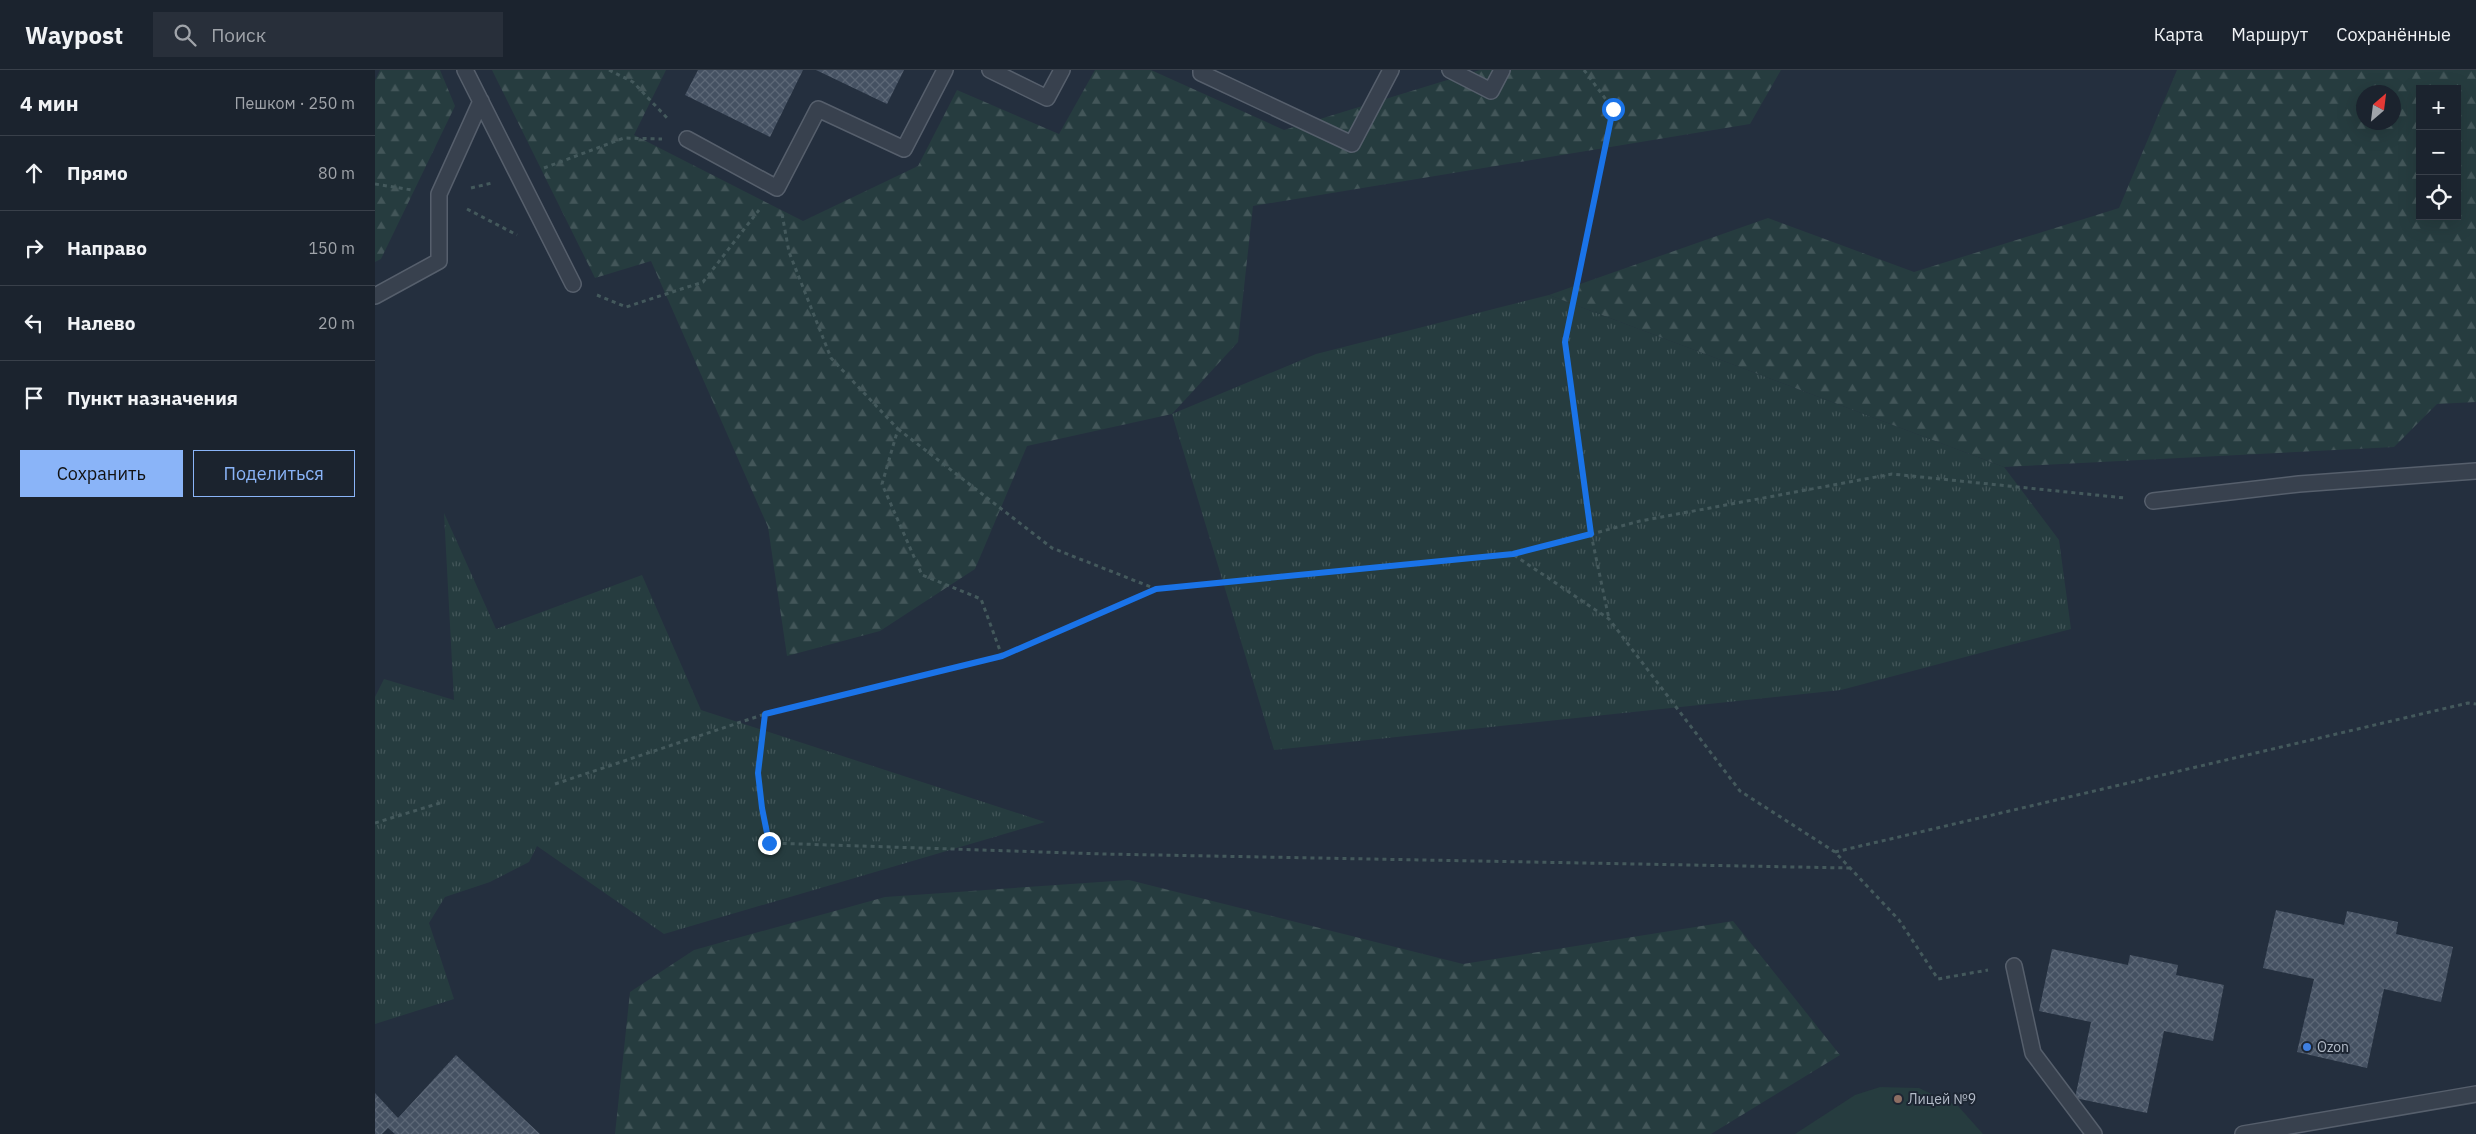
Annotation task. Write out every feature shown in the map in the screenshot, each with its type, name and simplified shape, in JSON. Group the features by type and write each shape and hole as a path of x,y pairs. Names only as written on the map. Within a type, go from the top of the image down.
{"lane":[{"path":"465,70 573,284"},
{"path":"687,139 777,188 818,109 904,149 945,70"},
{"path":"990,70 1047,98 1062,70"},
{"path":"1201,70 1201,73 1352,144 1391,70"},
{"path":"1450,70 1491,90 1502,70"},
{"path":"375,296 439,262 439,194 481,101"},
{"path":"2153,501 2299,484 2476,471"},
{"path":"2014,966 2033,1053 2094,1134"},
{"path":"2243,1134 2476,1094"}],"path":[{"path":"609,70 633,82 687,139"},
{"path":"1585,70 1613,109 1565,342 1591,534 1609,619"},
{"path":"439,194 519,178 624,138 687,139"},
{"path":"375,184 439,194 559,258"},
{"path":"573,284 626,307 703,282 777,188"},
{"path":"777,188 789,252 831,358 898,429 1052,548 1156,589"},
{"path":"898,429 881,484 922,576 981,599 1002,656"},
{"path":"555,784 765,714 1002,656 1156,589 1513,554 1640,521 1892,474 2153,501"},
{"path":"1513,554 1609,619 1740,791 1835,852 1899,920 1938,979 2014,966"},
{"path":"1835,852 2468,703 2476,704"},
{"path":"765,714 758,773 769,843 1113,854 1850,868"},
{"path":"375,823 440,803"}],"green space":[{"path":"380,70 440,70 455,106 381,259 375,262 375,81"},
{"path":"492,70 666,70 634,135 803,221 918,166 957,90 1059,134 1095,70 1151,70 1284,130 1480,70 1781,70 1750,124 1253,206 1238,342 1172,414 1027,446 975,569 880,631 787,656 768,527 651,261 595,278"},
{"path":"2177,70 2476,70 2476,402 2437,404 2394,447 2004,467 1549,295 1768,218 1914,272 2119,208"},
{"path":"1549,295 2004,467 2059,540 2071,629 1841,690 1274,750 1172,414 1316,354"},
{"path":"444,513 496,629 642,575 701,710 1045,822 664,934 537,846 529,862 490,882 445,897 429,923 454,999 375,1024 375,697 384,679 454,700"},
{"path":"1129,880 1463,964 1733,921 1840,1055 1711,1134 615,1134 630,992 694,950 885,897"},
{"path":"1880,1087 1919,1088 1958,1106 1983,1134 1795,1134 1855,1095"}],"building":[{"path":"698,70 803,70 770,137 685,95"},
{"path":"816,70 904,70 887,104"},
{"path":"2276,910 2344,925 2347,911 2398,922 2396,934 2453,947 2441,1002 2384,989 2367,1068 2297,1052 2314,979 2263,968"},
{"path":"2052,949 2128,965 2130,955 2178,965 2176,975 2224,985 2213,1041 2164,1031 2147,1113 2075,1098 2091,1022 2039,1011"},
{"path":"456,1055 540,1134 395,1134 388,1128 382,1134 375,1134 375,1093 398,1118"}],"place":[{"name":"Ozon","path":"2307,1047"},
{"name":"Лицей №9","path":"1898,1099"}],"route":[{"path":"769,843 758,773 765,714 1002,656 1156,589 1350,572 1513,554 1591,534 1565,342 1613,109"}]}
